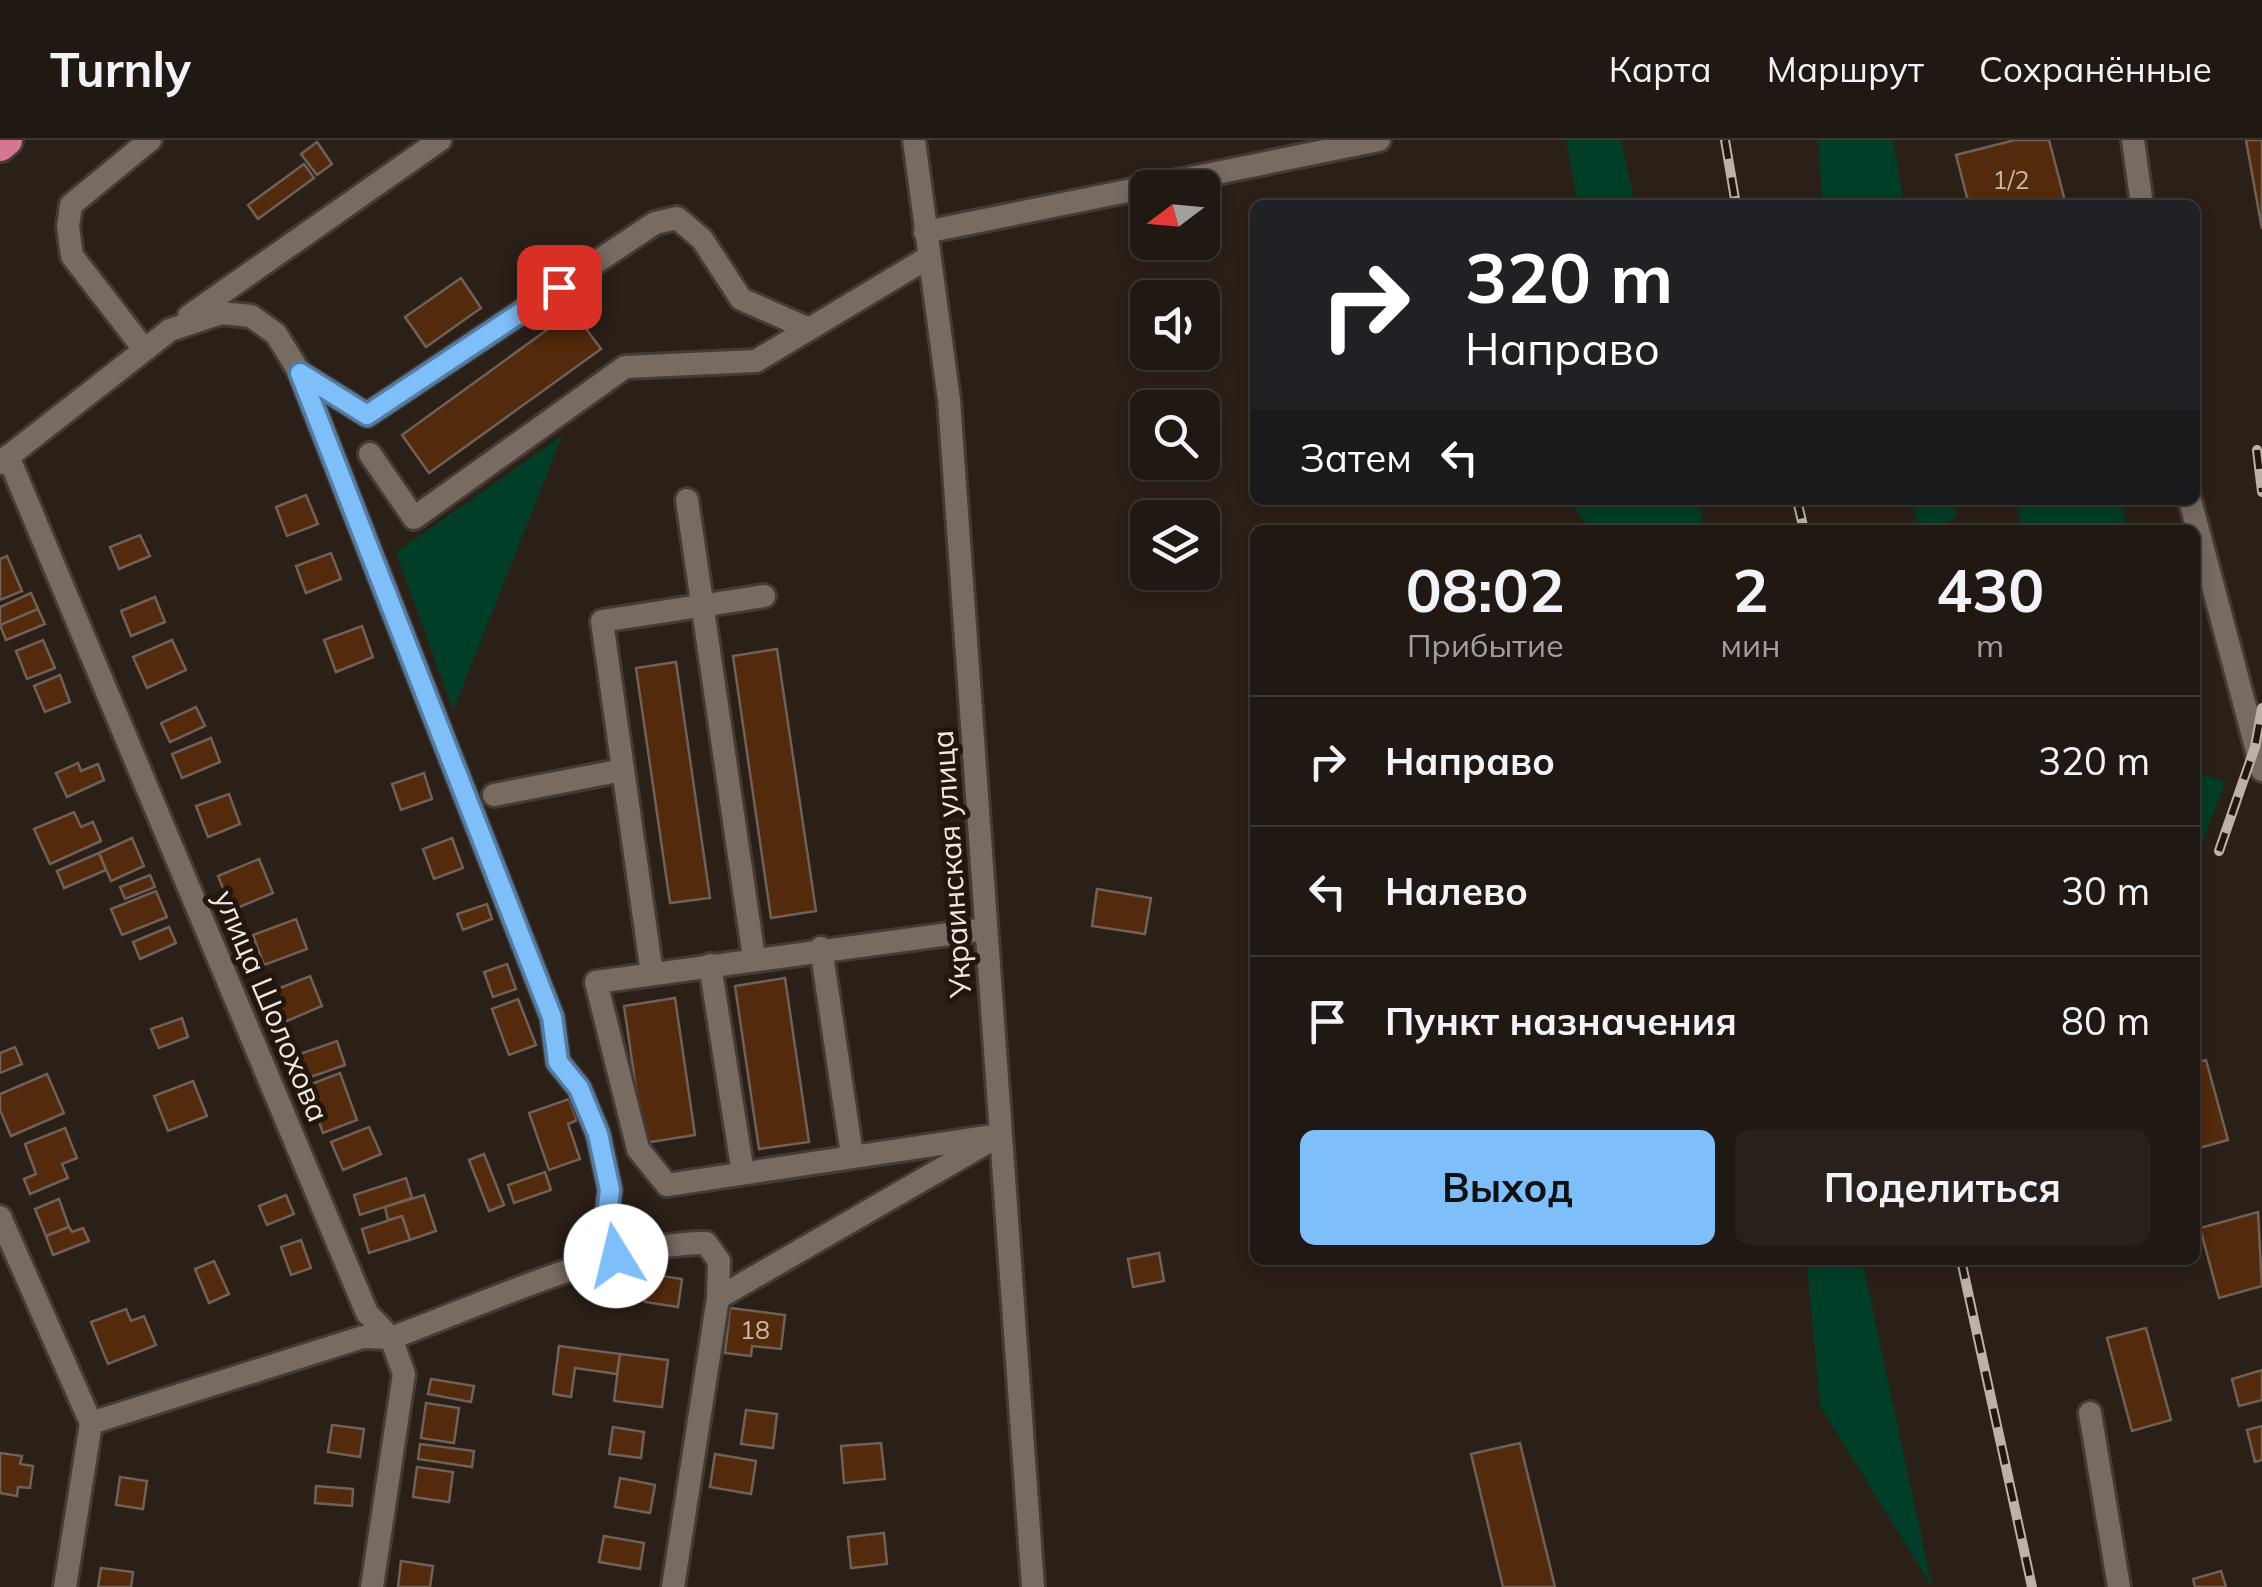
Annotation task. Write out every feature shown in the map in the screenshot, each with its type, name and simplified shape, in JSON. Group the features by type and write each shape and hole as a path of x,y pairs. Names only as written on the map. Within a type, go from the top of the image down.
{"highway":[{"path":"0,145 6,140"}],"street":[{"path":"144,349 72,256 68,226 71,205 150,140"},
{"path":"4,460 144,349 440,140"},
{"name":"Украинская улица","path":"914,140 949,400 1033,1587"},
{"path":"925,232 1379,140"},
{"path":"2133,140 2141,200"},
{"path":"300,373 367,415 656,223 677,218 702,239 741,300 809,329"},
{"path":"370,454 414,518 625,367 756,360 929,258"},
{"path":"170,330 221,313 251,316 276,334 300,373 552,1017 558,1062 579,1088 598,1134 610,1190 606,1221 616,1256"},
{"name":"улица Шолохова","path":"4,460 367,1313 392,1338 404,1374 372,1587"},
{"path":"687,500 754,958"},
{"path":"2200,538 2262,770"},
{"path":"652,974 602,621 764,596"},
{"path":"494,795 623,770"},
{"path":"986,929 821,948 596,982 638,1149 667,1185 1000,1134"},
{"path":"821,948 852,1155"},
{"path":"710,965 742,1173"},
{"path":"718,1298 1000,1134"},
{"path":"0,1217 91,1423 65,1587"},
{"path":"91,1423 363,1336 392,1338 616,1256 672,1243 706,1242 718,1261 718,1298 673,1587"},
{"path":"2090,1413 2119,1587"}],"green space":[{"path":"1566,140 1621,140 1634,200 1577,200"},
{"path":"1818,140 1893,140 1903,200 1823,200"},
{"path":"562,436 453,711 396,552"},
{"path":"1572,505 1699,505 1704,525 1587,525"},
{"path":"1912,505 1955,505 1957,516 1941,525 1918,525"},
{"path":"2016,505 2122,505 2126,525 2022,525"},
{"path":"2200,774 2225,782 2200,849"},
{"path":"1807,1265 1863,1265 1932,1587 1820,1406"}],"building":[{"path":"2015,140 2049,140 2065,200 1968,200 1956,155"},
{"path":"2246,140 2262,140 2262,229"},
{"path":"317,142 332,164 317,175 301,154"},
{"path":"304,164 314,178 258,219 248,205"},
{"path":"461,278 481,308 426,347 405,317"},
{"path":"573,311 601,349 429,473 402,435"},
{"path":"306,495 318,524 287,536 276,507"},
{"path":"140,535 150,556 119,569 110,547"},
{"path":"331,553 341,579 306,593 296,566"},
{"path":"7,556 22,591 0,600 0,559"},
{"path":"31,593 38,609 0,625 0,607"},
{"path":"155,597 165,622 131,636 121,611"},
{"path":"38,609 45,624 6,640 0,625"},
{"path":"362,626 373,657 336,672 324,640"},
{"path":"43,640 55,668 27,679 16,651"},
{"path":"172,640 186,670 147,688 133,657"},
{"path":"777,649 816,911 771,918 733,656"},
{"path":"676,662 710,898 670,903 636,668"},
{"path":"60,675 70,702 45,712 34,686"},
{"path":"196,707 205,726 170,742 161,723"},
{"path":"211,738 220,762 182,778 172,754"},
{"path":"78,763 81,771 98,764 104,780 67,797 56,773"},
{"path":"424,773 432,799 401,810 392,784"},
{"path":"229,794 240,824 208,837 196,806"},
{"path":"74,812 81,827 93,822 101,841 50,864 34,829"},
{"path":"132,838 144,866 111,881 99,853"},
{"path":"452,838 463,868 434,879 423,849"},
{"path":"99,853 106,870 64,888 57,871"},
{"path":"259,859 273,893 232,910 218,876"},
{"path":"150,875 155,887 125,899 120,887"},
{"path":"1097,889 1151,898 1145,934 1092,926"},
{"path":"156,891 167,917 122,935 111,909"},
{"path":"487,904 492,919 463,930 457,914"},
{"path":"296,919 307,949 264,965 253,935"},
{"path":"169,927 176,943 140,959 133,942"},
{"path":"507,964 516,989 493,997 484,972"},
{"path":"310,976 322,1006 282,1023 270,992"},
{"path":"785,978 809,1142 759,1149 735,986"},
{"path":"675,998 695,1135 644,1143 624,1006"},
{"path":"518,999 536,1045 509,1055 492,1009"},
{"path":"182,1018 188,1037 159,1048 151,1029"},
{"path":"337,1041 345,1065 305,1079 297,1055"},
{"path":"15,1047 22,1064 0,1073 0,1053"},
{"path":"2206,1060 2228,1140 2200,1148 2200,1062"},
{"path":"340,1073 357,1120 323,1133 306,1086"},
{"path":"47,1074 64,1113 11,1136 0,1110 0,1094"},
{"path":"193,1081 207,1116 168,1131 154,1096"},
{"path":"569,1099 577,1120 568,1124 580,1159 549,1170 529,1113"},
{"path":"369,1127 381,1154 343,1170 331,1142"},
{"path":"65,1128 77,1158 62,1164 68,1178 30,1194 24,1179 36,1174 25,1144"},
{"path":"484,1154 504,1205 489,1211 469,1160"},
{"path":"545,1172 551,1190 514,1203 508,1185"},
{"path":"406,1178 412,1198 360,1215 354,1195"},
{"path":"286,1195 294,1214 267,1225 259,1206"},
{"path":"424,1195 436,1231 410,1240 402,1216 388,1220 385,1207"},
{"path":"59,1199 69,1227 46,1236 35,1209"},
{"path":"2258,1212 2262,1286 2219,1298 2200,1228"},
{"path":"402,1216 410,1240 369,1253 362,1229"},
{"path":"69,1227 72,1232 83,1228 89,1241 53,1255 46,1236"},
{"path":"301,1240 311,1268 291,1275 281,1247"},
{"path":"1159,1253 1164,1281 1133,1287 1128,1259"},
{"path":"214,1261 229,1294 209,1303 195,1269"},
{"path":"648,1274 682,1279 678,1307 645,1302"},
{"path":"730,1308 785,1315 781,1349 752,1346 751,1356 725,1353"},
{"path":"126,1309 131,1321 144,1316 156,1345 108,1364 91,1322"},
{"path":"2146,1328 2171,1420 2132,1431 2107,1338"},
{"path":"559,1346 620,1354 617,1374 575,1368 571,1397 553,1394"},
{"path":"620,1354 668,1360 662,1407 614,1401"},
{"path":"2262,1370 2262,1400 2239,1406 2232,1379"},
{"path":"431,1379 474,1386 471,1402 428,1394"},
{"path":"426,1403 459,1408 454,1443 421,1438"},
{"path":"746,1410 777,1414 773,1448 741,1444"},
{"path":"332,1425 364,1429 360,1457 328,1452"},
{"path":"2262,1426 2262,1460 2255,1462 2247,1430"},
{"path":"613,1427 644,1432 641,1458 609,1454"},
{"path":"881,1443 885,1479 844,1483 841,1446"},
{"path":"1520,1443 1555,1587 1503,1587 1471,1454"},
{"path":"420,1444 474,1451 472,1467 418,1459"},
{"path":"0,1453 22,1456 20,1464 33,1466 30,1488 18,1487 17,1496 0,1493"},
{"path":"715,1454 756,1461 751,1494 710,1487"},
{"path":"417,1467 453,1472 449,1502 413,1497"},
{"path":"120,1477 147,1481 143,1509 116,1505"},
{"path":"620,1478 655,1485 650,1513 615,1507"},
{"path":"316,1486 353,1489 352,1506 315,1503"},
{"path":"884,1533 887,1564 851,1568 848,1537"},
{"path":"604,1536 644,1543 640,1569 599,1562"},
{"path":"401,1561 433,1566 430,1587 398,1587"},
{"path":"101,1568 133,1572 131,1587 98,1587"},
{"path":"2221,1571 2226,1587 2195,1587 2193,1579"}],"railway":[{"path":"1725,140 1735,200"},
{"path":"2257,450 2262,492"},
{"path":"1798,505 1803,525"},
{"path":"2219,851 2255,747 2262,708"},
{"path":"1962,1265 2032,1587"}],"route":[{"path":"559,287 367,415 300,373 552,1017 558,1062 579,1088 598,1134 610,1190 606,1221 616,1256"}]}
